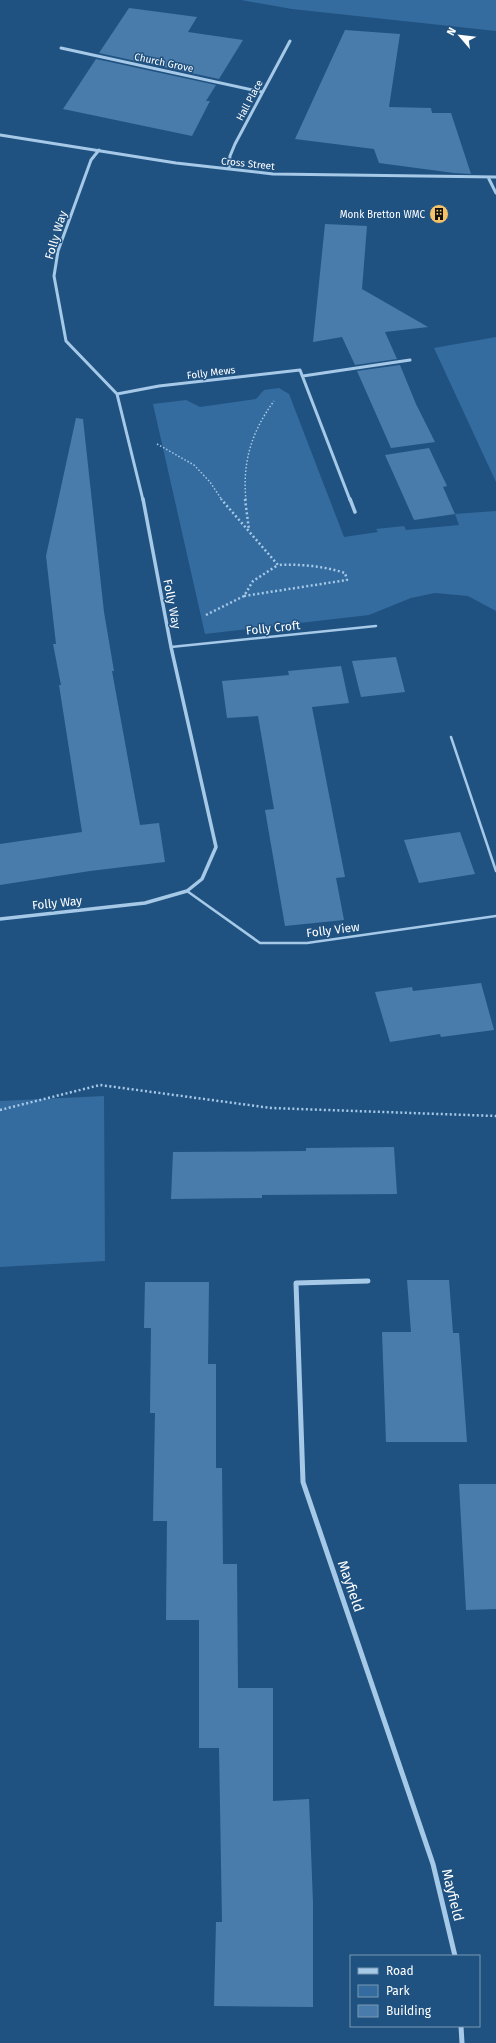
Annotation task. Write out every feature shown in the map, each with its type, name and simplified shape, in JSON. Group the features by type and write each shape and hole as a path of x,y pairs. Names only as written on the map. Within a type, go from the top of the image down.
{"street":[{"name":"Hall Place","path":"229,169 230,156 235,144 290,40"},
{"name":"Church Grove","path":"61,48 262,92"},
{"name":"Cross Street","path":"0,135 176,163 273,174 496,177"},
{"name":"Folly Way","path":"0,919 145,903 187,891 202,878 216,847 171,647 142,496 117,394 66,341 54,276 58,251 91,160 99,150"},
{"path":"488,177 496,193"},
{"name":"Folly Mews","path":"117,394 159,386 300,370 303,376 410,360"},
{"path":"303,376 354,512"},
{"name":"Mayfield","path":"368,1281 296,1283 304,1482 433,1864 455,1955"},
{"path":"461,2027 462,2043"}],"lane":[{"name":"Folly Croft","path":"171,647 376,626"},
{"path":"451,737 496,871"},
{"name":"Folly View","path":"187,891 260,943 307,943 496,916"}],"path":[{"path":"249,531 245,506 244,468 255,428 263,413 281,392 303,376"},
{"path":"125,430 168,449 194,465 210,482 227,508 278,565"},
{"path":"167,623 201,618 244,596 347,580 345,573 331,568 296,564 278,565 253,582 244,596"},
{"path":"0,1110 100,1085 271,1108 496,1116"}],"green space":[{"path":"241,0 496,0 496,31 292,9"},
{"path":"496,337 496,482 434,348"},
{"path":"279,388 289,394 344,537 378,532 376,529 404,526 406,530 459,525 455,514 496,511 496,611 468,596 435,593 411,598 369,615 205,634 153,404 186,400 200,407 256,399 264,390"},
{"path":"104,1096 105,1261 0,1267 0,1101"}],"building":[{"path":"129,8 197,17 188,32 243,40 219,79 99,53"},
{"path":"345,30 400,34 389,107 431,108 432,113 451,113 471,174 379,163 374,149 295,139"},
{"path":"96,59 216,85 206,101 210,101 192,136 63,109"},
{"path":"325,224 367,226 362,289 428,327 385,332 397,359 355,365 342,337 313,342"},
{"path":"400,365 416,404 435,442 391,448 357,371"},
{"path":"76,418 83,419 104,612 114,671 112,671 140,825 159,823 165,862 90,871 0,885 0,844 82,832 59,685 61,685 53,644 56,644 46,556"},
{"path":"429,448 447,486 443,487 455,514 414,520 385,455"},
{"path":"396,657 405,692 361,697 352,661"},
{"path":"341,666 349,703 312,707 345,877 336,878 344,920 285,926 265,810 274,809 258,716 227,718 222,681 289,675 288,671"},
{"path":"460,832 475,874 419,883 404,840"},
{"path":"481,983 494,1030 441,1037 440,1034 390,1042 375,992 412,987 413,991"},
{"path":"394,1147 397,1194 262,1195 262,1198 171,1199 173,1152 306,1151 306,1148"},
{"path":"407,1280 449,1280 453,1333 459,1333 467,1442 386,1442 382,1332 411,1332"},
{"path":"145,1282 209,1282 208,1364 216,1364 216,1468 222,1468 223,1564 237,1564 238,1688 273,1688 273,1801 309,1799 313,1903 313,2007 214,2006 216,1922 222,1922 219,1748 199,1748 199,1620 166,1620 167,1521 153,1521 155,1413 150,1413 151,1328 144,1328"},
{"path":"459,1484 496,1484 496,1609 466,1610"}],"place":[{"name":"Monk Bretton WMC","path":"439,214"}]}
